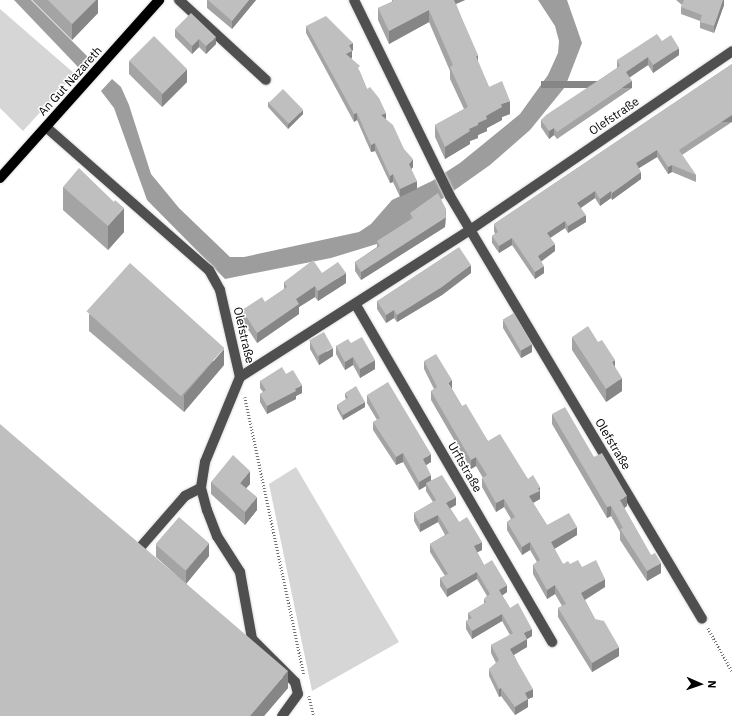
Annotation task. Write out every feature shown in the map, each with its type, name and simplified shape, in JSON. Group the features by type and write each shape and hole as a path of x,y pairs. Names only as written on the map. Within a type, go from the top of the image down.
{"main road":[{"name":"An Gut Nazareth","path":"0,178 159,0"}],"street":[{"path":"179,0 266,80"},
{"name":"Olefstraße","path":"354,0 437,174 702,619"},
{"name":"Olefstraße","path":"46,127 209,270 220,290 240,377 356,305 470,230 732,51"},
{"name":"Urftstraße","path":"356,305 552,642"},
{"path":"240,377 205,462 202,488 206,510 217,536 240,572 252,639 294,682 298,694 282,716"},
{"path":"150,561 138,550 185,496 202,488"},
{"path":"242,637 252,639"}],"path":[{"path":"240,377 305,678"},
{"path":"702,619 732,671"},
{"path":"308,693 314,716"}],"shaded area":[{"path":"14,0 31,0 89,58 79,68"},
{"path":"538,0 567,0 582,43 565,87 530,130 490,165 380,243 331,258 225,279 147,200 114,108 101,91 112,79 121,87 129,105 151,174 179,208 230,257 244,257 359,232 371,224 392,200 432,181 460,163 520,114 548,75 558,53 559,41 555,26"},
{"path":"0,9 75,74 23,131 0,108"},
{"path":"296,467 399,642 312,691 269,484"}],"building":[{"path":"48,0 96,0 72,24"},
{"path":"208,0 249,0 232,21"},
{"path":"393,0 454,0 478,55 476,56 489,87 502,81 510,101 501,104 502,107 486,116 487,119 469,129 470,131 445,147 435,125 468,107 450,67 453,65 429,10 389,31 378,8"},
{"path":"684,0 723,0 714,26 700,22 702,15 681,7"},
{"path":"191,13 216,37 206,46 199,39 192,46 175,29"},
{"path":"326,16 353,43 349,45 352,51 346,54 360,66 358,68 367,89 370,87 379,98 386,113 381,115 393,125 404,149 413,159 409,164 417,181 400,189 393,174 390,176 375,143 371,145 357,113 354,114 306,26"},
{"path":"657,34 662,41 671,35 679,48 653,65 648,57 626,72 632,81 557,132 554,128 549,131 541,120 546,115 620,66 617,60"},
{"path":"154,36 187,69 162,94 129,61"},
{"path":"732,64 732,115 679,150 696,175 672,165 668,167 657,150 636,163 641,172 612,193 611,191 600,199 595,191 577,203 586,215 568,226 565,221 547,233 555,244 538,256 544,266 535,272 512,238 499,246 492,236 498,232 494,224"},
{"path":"283,89 303,110 289,124 269,103"},
{"path":"79,168 114,202 115,200 124,208 108,226 63,187"},
{"path":"438,193 446,209 445,218 361,272 355,262 380,246 377,241 413,218 410,213"},
{"path":"459,247 471,265 442,287 397,315 394,310 386,315 377,301"},
{"path":"313,260 322,273 338,262 346,273 318,291 315,286 296,299 299,304 257,333 242,310 262,297 265,302 287,287 284,282"},
{"path":"130,263 224,348 181,396 87,311"},
{"path":"514,313 532,344 521,351 503,320"},
{"path":"588,326 598,342 602,340 615,360 612,362 622,378 606,389 572,337"},
{"path":"324,332 333,348 318,356 309,340"},
{"path":"362,337 375,360 360,369 353,357 345,362 336,346 348,339 351,343"},
{"path":"436,354 452,380 448,383 455,395 462,406 466,404 488,441 500,434 528,479 533,475 540,487 538,488 540,491 529,496 547,525 569,513 577,527 551,542 563,564 568,561 570,564 578,560 582,567 596,560 605,579 581,593 595,619 604,621 619,647 592,663 558,608 566,604 555,585 547,590 533,565 540,560 530,542 522,547 507,522 515,517 504,499 496,503 482,478 487,475 476,457 471,460 431,391 437,387 424,361"},
{"path":"282,367 286,374 293,370 302,385 295,389 296,391 267,406 260,394 266,390 260,381"},
{"path":"388,382 431,454 423,459 431,475 419,482 403,453 396,457 373,422 380,418 367,395"},
{"path":"356,386 365,402 343,415 337,405 348,398 345,393"},
{"path":"565,407 594,457 602,453 627,496 620,500 651,555 655,553 661,563 647,571 620,529 623,528 611,506 607,507 552,414"},
{"path":"0,424 288,671 250,716 0,716"},
{"path":"233,455 250,471 240,483 257,497 245,512 211,482"},
{"path":"442,475 456,497 446,503 459,522 467,517 482,542 474,546 484,565 492,560 507,585 499,590 510,608 518,603 532,629 524,633 527,639 510,649 533,689 525,693 528,699 515,707 501,688 499,689 489,669 499,660 491,645 513,633 502,614 472,631 466,621 472,618 468,613 486,602 484,599 490,594 477,572 447,589 440,578 448,574 430,544 449,533 438,515 420,524 414,513 436,500 426,483"},
{"path":"179,517 209,543 186,570 155,544"}]}
